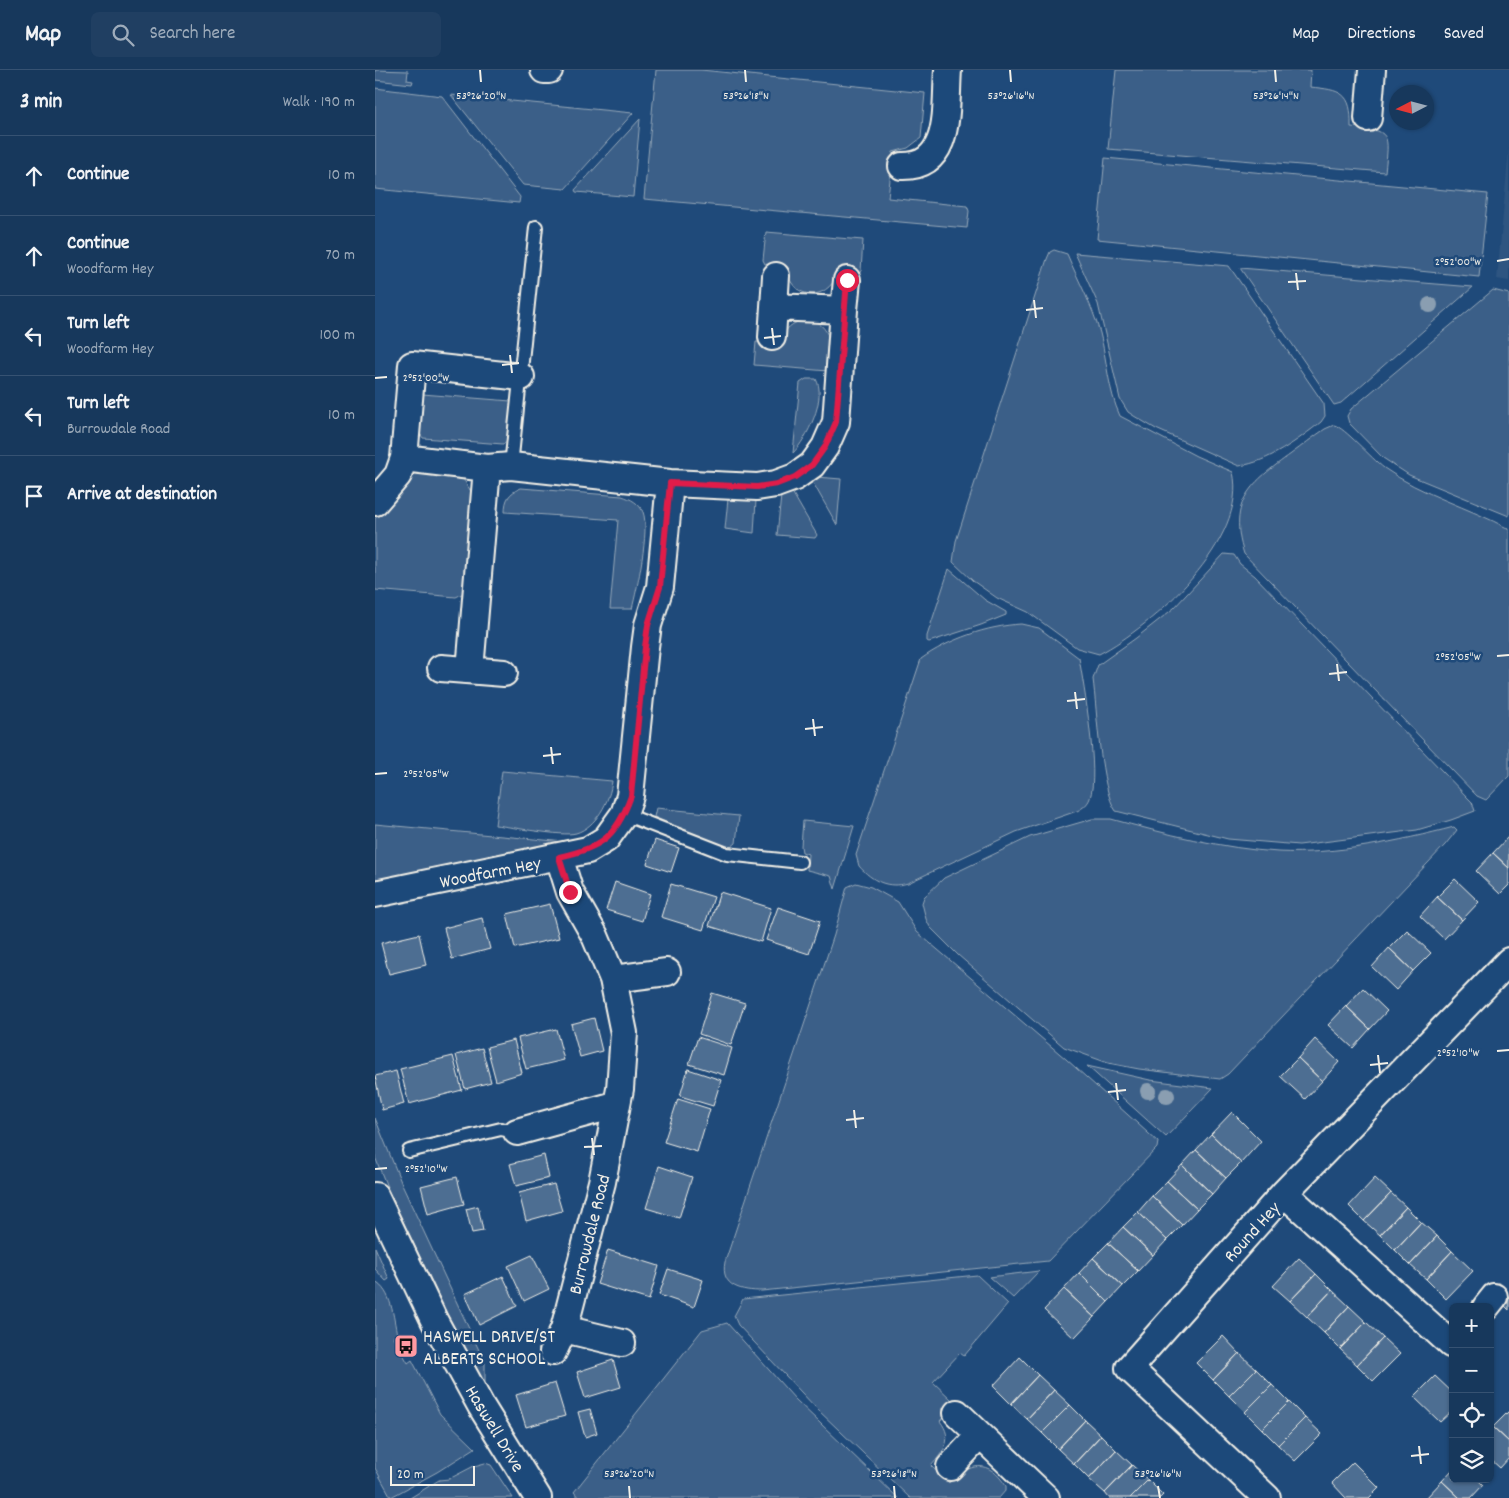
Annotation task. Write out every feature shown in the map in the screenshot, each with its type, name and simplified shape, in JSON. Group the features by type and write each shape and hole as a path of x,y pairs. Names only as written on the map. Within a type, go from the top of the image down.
{"street":[{"path":"544,70 549,70"},
{"path":"902,166 915,166 923,163 942,142 948,70"},
{"path":"1368,118 1372,70"},
{"path":"772,336 776,276"},
{"path":"404,458 670,483 757,487 777,484 795,477 812,465 825,447 836,422 847,280"},
{"path":"774,307 844,310"},
{"path":"375,502 398,476 404,458 412,365 521,376"},
{"path":"470,670 499,467"},
{"name":"Woodfarm Hey","path":"375,894 588,850 606,839 624,814 631,796 648,625 660,587 670,483"},
{"path":"441,668 504,673"},
{"name":"Burrowdale Road","path":"559,857 570,892 595,936 613,979 624,1033 623,1066 602,1182 559,1340 622,1343"},
{"name":"Round Hey","path":"1267,1498 1129,1368 1285,1193 1509,961"},
{"path":"613,979 667,972"},
{"path":"517,1132 615,1105"},
{"path":"1285,1193 1449,1341"},
{"name":"Haswell Drive","path":"375,1196 443,1337 481,1406 538,1498"},
{"path":"957,1413 1047,1498"},
{"path":"950,1467 980,1435"}],"lane":[{"path":"499,467 521,376 536,228"},
{"path":"624,814 727,854 800,862"},
{"path":"409,1151 501,1129 517,1132"}],"shaded area":[{"path":"375,70 408,71 407,80 413,81 412,84 375,80"},
{"path":"656,70 701,70 925,93 921,138 908,148 893,152 888,198 967,206 969,211 967,228 644,199"},
{"path":"1116,70 1311,70 1310,87 1337,92 1347,100 1351,115 1351,127 1374,130 1385,136 1387,149 1385,172 1108,149"},
{"path":"375,88 442,96 520,197 519,203 375,189"},
{"path":"451,95 633,113 565,189 523,185"},
{"path":"640,119 633,197 576,192 575,190"},
{"path":"1509,149 1509,281 1497,279"},
{"path":"1105,158 1488,194 1479,277 1097,239"},
{"path":"766,232 863,240 861,271 858,275 835,279 822,292 814,294 799,290 789,278 787,268 765,264 763,260"},
{"path":"1054,250 1067,254 1093,312 1100,333 1110,385 1120,416 1196,456 1233,472 1234,498 1226,525 1212,552 1192,578 1169,602 1121,641 1099,654 1077,648 1028,612 997,598 973,581 953,562 956,541 1047,259 1050,252"},
{"path":"1075,253 1229,266 1324,404 1325,416 1321,422 1293,443 1272,455 1250,464 1239,466 1156,429 1128,412 1120,399 1098,304"},
{"path":"1240,268 1473,287 1341,403 1334,405"},
{"path":"1493,290 1509,294 1509,516 1409,475 1383,458 1349,423 1347,416 1351,409"},
{"path":"811,320 819,324 827,334 830,348 828,371 754,365 756,342 780,343 785,332 795,323"},
{"path":"806,379 816,379 819,387 819,397 814,418 804,438 793,453 800,383"},
{"path":"422,394 511,401 507,441 503,444 423,438 419,432"},
{"path":"1334,425 1344,431 1384,468 1414,486 1509,529 1509,776 1486,800 1477,796 1244,554 1239,520 1241,506 1247,495 1255,484 1277,464 1325,429"},
{"path":"420,472 462,477 472,493 464,590 462,594 456,597 375,590 375,519 407,480 413,474"},
{"path":"817,477 841,479 837,525 812,481"},
{"path":"521,488 622,496 632,500 639,506 643,512 645,532 642,560 632,609 610,609 618,520 505,512 509,497 513,492"},
{"path":"792,492 817,535 815,538 777,535 781,496"},
{"path":"728,499 756,500 754,533 725,529"},
{"path":"1224,554 1234,555 1240,564 1255,576 1472,802 1475,811 1417,830 1299,845 1228,839 1116,811 1106,785 1100,748 1093,679 1098,665 1174,608"},
{"path":"949,569 985,600 1006,612 1006,615 929,642 927,641 927,636"},
{"path":"1021,624 1039,628 1079,658 1092,750 1093,770 1089,800 1085,806 1077,811 1016,832 908,883 894,885 875,880 859,866 856,855 921,659 944,645 969,635 1008,625"},
{"path":"502,771 612,781 611,789 605,805 596,819 583,830 576,833 549,833 495,825"},
{"path":"656,808 739,816 736,843 731,847 726,847 654,817"},
{"path":"1092,819 1111,819 1215,844 1278,852 1344,849 1390,842 1454,827 1457,830 1445,845 1228,1074 1220,1079 1139,1069 1108,1063 1064,1047 958,955 930,927 926,919 922,903 924,897 944,878 1030,837"},
{"path":"803,821 854,826 835,889 831,876 807,870 808,854 802,852 801,846"},
{"path":"375,824 565,842 375,883"},
{"path":"856,883 871,887 898,902 917,932 1066,1059 1158,1142 1157,1148 1048,1261 762,1291 747,1290 734,1286 726,1277 724,1270 725,1262 834,935 847,887"},
{"path":"1087,1066 1150,1080 1213,1088 1166,1137"},
{"path":"375,1118 403,1187 485,1363 485,1384 453,1326 389,1192 375,1157"},
{"path":"375,1247 389,1279 386,1281 375,1269"},
{"path":"1039,1271 1013,1298 989,1277"},
{"path":"977,1275 1008,1304 964,1356 960,1353 933,1382 952,1400 953,1406 940,1421 946,1434 946,1445 931,1466 949,1483 964,1471 979,1466 986,1467 999,1477 1006,1486 1006,1490 999,1498 910,1498 817,1409 738,1325 734,1316 743,1299"},
{"path":"375,1282 381,1286 388,1298 397,1334 393,1337 408,1363 412,1360 440,1414 475,1448 437,1472 391,1497 375,1468"},
{"path":"727,1323 795,1399 898,1498 579,1498 574,1492 702,1330"},
{"path":"485,1463 491,1465 513,1498 410,1498 439,1480 449,1479 474,1466"}],"building":[{"path":"1509,836 1509,868 1493,853"},
{"path":"655,840 679,848 671,872 647,864"},
{"path":"1493,853 1509,868 1509,885 1500,894 1476,871"},
{"path":"1455,879 1479,902 1462,920 1437,897"},
{"path":"615,882 650,894 642,921 606,910"},
{"path":"671,884 714,897 703,930 661,917"},
{"path":"720,892 771,908 761,942 709,926"},
{"path":"1437,897 1462,920 1444,939 1420,916"},
{"path":"550,904 559,938 515,948 507,914"},
{"path":"778,907 820,921 809,954 766,940"},
{"path":"482,918 490,949 452,959 444,928"},
{"path":"1407,930 1431,953 1413,971 1389,948"},
{"path":"419,934 426,965 389,974 381,943"},
{"path":"1389,948 1413,971 1396,990 1372,967"},
{"path":"1363,988 1387,1011 1370,1029 1346,1006"},
{"path":"712,993 745,1003 731,1045 699,1034"},
{"path":"1346,1006 1370,1029 1353,1048 1328,1025"},
{"path":"594,1018 602,1051 580,1057 571,1024"},
{"path":"556,1029 564,1060 526,1069 518,1038"},
{"path":"698,1037 732,1048 724,1075 689,1064"},
{"path":"1315,1039 1339,1062 1322,1081 1298,1058"},
{"path":"514,1040 522,1073 496,1081 487,1047"},
{"path":"482,1048 491,1082 465,1089 456,1055"},
{"path":"453,1056 462,1090 409,1104 400,1069"},
{"path":"1298,1058 1322,1081 1305,1099 1280,1076"},
{"path":"688,1069 721,1080 713,1106 680,1096"},
{"path":"396,1071 404,1104 382,1110 375,1076"},
{"path":"678,1099 710,1109 697,1152 664,1142"},
{"path":"1232,1112 1261,1141 1241,1163 1211,1134"},
{"path":"1211,1134 1241,1163 1226,1178 1196,1150"},
{"path":"1196,1150 1226,1178 1212,1194 1182,1165"},
{"path":"544,1155 549,1178 516,1186 510,1164"},
{"path":"1182,1165 1212,1194 1197,1209 1167,1181"},
{"path":"659,1166 692,1177 679,1218 646,1208"},
{"path":"457,1177 464,1204 428,1214 421,1186"},
{"path":"1375,1178 1391,1193 1364,1221 1349,1206"},
{"path":"1167,1181 1197,1209 1182,1225 1152,1196"},
{"path":"554,1184 562,1211 526,1221 519,1193"},
{"path":"1391,1193 1406,1207 1380,1235 1364,1221"},
{"path":"1152,1196 1182,1225 1167,1240 1138,1212"},
{"path":"478,1206 483,1231 472,1233 466,1209"},
{"path":"1406,1207 1421,1222 1395,1250 1380,1235"},
{"path":"1138,1212 1167,1240 1153,1255 1123,1227"},
{"path":"1421,1222 1437,1236 1410,1265 1395,1250"},
{"path":"1123,1227 1153,1255 1138,1271 1108,1243"},
{"path":"1437,1236 1452,1251 1426,1279 1410,1265"},
{"path":"1108,1243 1138,1271 1123,1286 1093,1258"},
{"path":"608,1250 659,1266 649,1300 597,1284"},
{"path":"1452,1251 1473,1271 1446,1299 1426,1279"},
{"path":"532,1255 549,1289 524,1301 508,1266"},
{"path":"1093,1258 1123,1286 1108,1302 1079,1273"},
{"path":"1299,1258 1316,1274 1290,1301 1273,1286"},
{"path":"668,1269 703,1280 694,1307 659,1295"},
{"path":"1079,1273 1108,1302 1094,1317 1064,1289"},
{"path":"1316,1274 1332,1290 1307,1317 1290,1301"},
{"path":"503,1276 517,1306 479,1325 465,1294"},
{"path":"1064,1289 1094,1317 1074,1338 1044,1310"},
{"path":"1332,1290 1349,1306 1324,1333 1307,1317"},
{"path":"1509,1296 1509,1310 1502,1303"},
{"path":"1349,1306 1366,1322 1340,1349 1324,1333"},
{"path":"1366,1322 1383,1338 1357,1365 1340,1349"},
{"path":"1223,1336 1239,1353 1213,1380 1196,1363"},
{"path":"1383,1338 1400,1354 1373,1381 1357,1365"},
{"path":"1239,1353 1256,1369 1229,1396 1213,1380"},
{"path":"1020,1357 1038,1375 1011,1404 993,1386"},
{"path":"613,1360 621,1387 585,1398 577,1372"},
{"path":"1256,1369 1272,1385 1245,1412 1229,1396"},
{"path":"1038,1375 1054,1390 1027,1419 1011,1404"},
{"path":"1435,1376 1449,1389 1449,1414 1440,1422 1414,1397"},
{"path":"555,1383 565,1416 526,1427 516,1395"},
{"path":"1272,1385 1289,1402 1262,1429 1245,1412"},
{"path":"1054,1390 1070,1405 1042,1433 1027,1419"},
{"path":"1289,1402 1305,1418 1278,1445 1262,1429"},
{"path":"1070,1405 1085,1420 1058,1449 1042,1433"},
{"path":"590,1409 597,1433 585,1437 578,1412"},
{"path":"1509,1411 1509,1442 1494,1428"},
{"path":"1305,1418 1322,1434 1295,1461 1278,1445"},
{"path":"1085,1420 1101,1435 1074,1464 1058,1449"},
{"path":"1494,1428 1509,1442 1509,1458 1500,1468 1494,1463"},
{"path":"1101,1435 1116,1450 1089,1479 1074,1464"},
{"path":"1116,1450 1132,1465 1105,1493 1089,1479"},
{"path":"1353,1462 1379,1488 1369,1498 1346,1498 1332,1483"},
{"path":"1132,1465 1148,1480 1130,1498 1109,1498 1105,1493"},
{"path":"1449,1473 1449,1483 1481,1483 1483,1485 1471,1498 1460,1498 1442,1481"},
{"path":"1148,1480 1163,1495 1160,1498 1130,1498"},
{"path":"1442,1481 1460,1498 1426,1498"}],"place":[{"name":"HASWELL DRIVE/ST ALBERTS SCHOOL","path":"406,1346"}],"route":[{"path":"570,892 559,857 588,850 606,839 624,814 631,796 645,647 648,625 655,608 660,587 670,483 757,487 777,484 795,477 812,465 825,447 836,422 847,280"}]}
